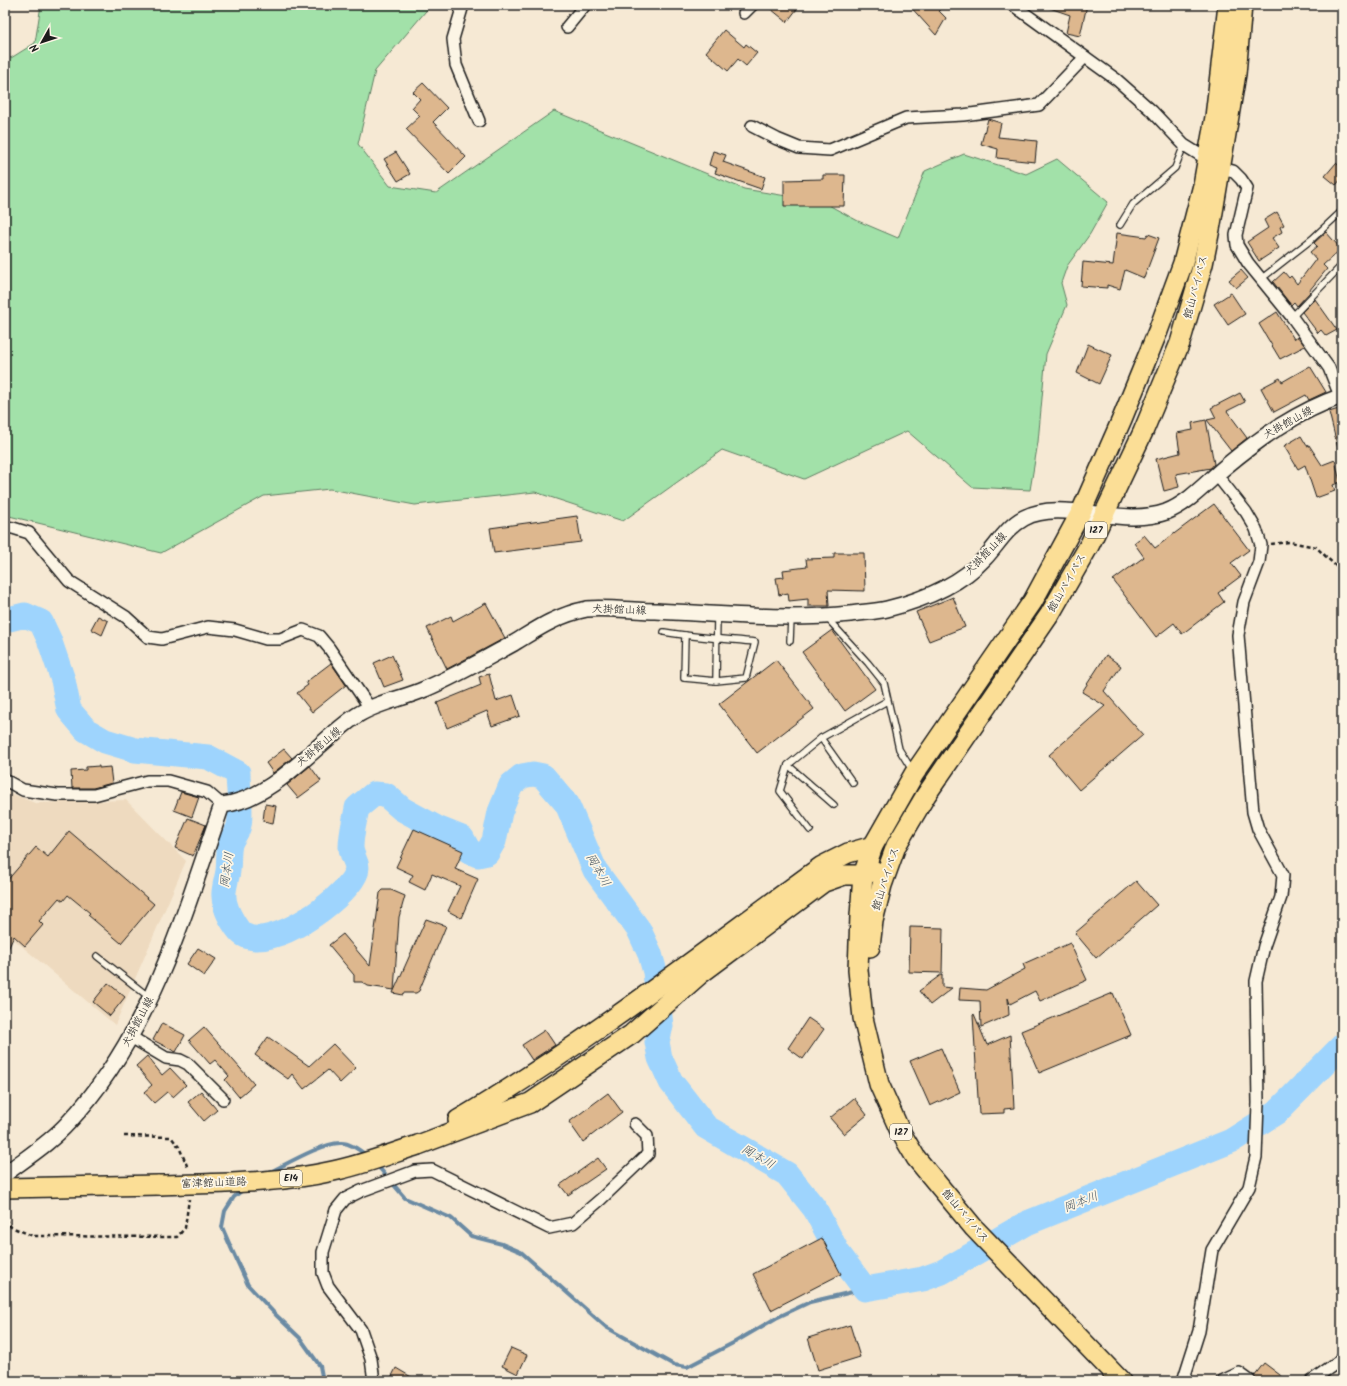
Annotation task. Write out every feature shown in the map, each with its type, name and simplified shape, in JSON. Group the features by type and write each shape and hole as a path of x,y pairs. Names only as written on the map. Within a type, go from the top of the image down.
{"highway":[{"name":"館山バイパス","path":"863,1018 873,921 888,866 896,846 919,805 1050,614 1090,544 1143,432 1180,344 1203,264 1214,164 1228,5"},
{"name":"館山バイパス","path":"1121,1381 1025,1284 974,1228 916,1158 900,1131 879,1084 863,1018 858,970 863,875 873,846 914,774 1033,601 1080,512 1122,419 1183,263 1214,164 1236,74 1242,5"},
{"path":"418,1145 514,1087 619,1015 695,969 824,882 844,875 863,875 888,866 873,846 848,852 822,866 695,969 632,1034 530,1103 418,1145"},
{"name":"富津館山道路","path":"5,1188 244,1182 310,1175 358,1164 418,1145"}],"main road":[{"name":"犬掛館山線","path":"5,1174 54,1137 68,1124 103,1080 132,1037 151,999 170,953 225,804 253,797 299,764 355,717 370,708 423,690 473,666 553,620 587,609 791,617 826,616 884,610 943,590 968,575 1011,528 1026,517 1046,512 1080,512 1102,516 1136,518 1168,511 1184,503 1216,474 1263,436 1298,414 1341,396"}],"street":[{"path":"463,5 453,38 456,65 479,121"},
{"path":"567,27 585,5"},
{"path":"1013,5 1117,80 1152,111 1184,146 1214,164 1233,171 1241,179 1247,188 1236,235 1237,245 1248,263 1292,317 1329,368 1341,396"},
{"path":"752,126 777,140 799,148 830,150 906,118 963,115 1039,105 1085,58"},
{"path":"1183,1381 1199,1331 1212,1250 1249,1187 1256,1157 1258,1103 1256,981 1264,946 1281,897 1283,875 1258,829 1253,812 1238,635 1244,602 1259,562 1261,545 1256,529 1246,512 1216,474"},
{"path":"5,527 30,533 69,581 126,617 148,637 162,639 208,627 235,630 266,639 280,639 303,630 319,636 329,648 370,708"},
{"path":"5,780 23,790 57,795 94,795 147,781 168,781 207,792 225,804"},
{"path":"132,1037 166,1058 180,1060 188,1064 223,1099"},
{"path":"374,1381 371,1359 361,1330 328,1286 323,1273 323,1252 336,1210 345,1199 361,1191 415,1171 432,1170 549,1228 573,1223 601,1199 648,1154 647,1136 635,1124"},
{"path":"1311,1381 1342,1359"},
{"path":"1222,1381 1239,1373 1250,1381"}],"lane":[{"path":"1120,225 1133,204 1175,168 1184,146"},
{"path":"1260,279 1312,239 1342,210"},
{"path":"1292,317 1342,265"},
{"path":"716,681 717,613"},
{"path":"826,616 884,683 898,749 914,774"},
{"path":"790,641 791,617"},
{"path":"664,632 755,642 746,678 716,681 684,678 685,635"},
{"path":"810,830 780,791 788,765 821,738 888,701"},
{"path":"821,738 853,783"},
{"path":"788,765 834,805"},
{"path":"97,956 151,999"}],"path":[{"path":"1261,545 1290,542 1316,547 1342,572"},
{"path":"124,1136 170,1137 179,1147 188,1166 188,1173"},
{"path":"5,1219 11,1227 33,1236 176,1237 185,1228 189,1195"}],"shaded area":[{"path":"5,791 35,803 126,800 186,861 115,1025 5,932"}],"green space":[{"path":"41,5 431,5 375,71 358,144 390,186 436,193 554,111 744,189 823,202 858,221 898,238 925,171 964,154 1026,174 1057,159 1108,202 1090,234 1067,266 1061,283 1067,305 1046,354 1038,442 1030,490 972,487 907,431 804,479 722,450 623,521 535,492 415,505 330,489 264,496 161,553 5,515 5,55 11,58 35,43"}],"building":[{"path":"766,5 800,5 787,22"},
{"path":"909,5 939,5 939,11 946,18 936,35"},
{"path":"1048,5 1087,5 1080,36 1066,33 1070,15 1047,7"},
{"path":"724,30 744,47 746,44 757,53 746,66 738,59 728,71 706,52"},
{"path":"423,83 447,108 433,122 466,157 449,174 406,129 420,116 412,108 420,99 413,92"},
{"path":"988,119 1001,123 998,137 1037,141 1035,162 997,158 998,149 981,144"},
{"path":"713,151 726,155 723,162 765,177 761,189 715,173 717,168 709,165"},
{"path":"396,152 410,174 398,181 384,159"},
{"path":"1336,163 1342,168 1342,178 1336,185 1325,176"},
{"path":"823,175 845,175 844,206 784,206 784,180 823,179"},
{"path":"1277,212 1284,225 1280,227 1282,232 1272,238 1279,248 1259,261 1247,242 1268,228 1264,220"},
{"path":"1326,232 1341,249 1323,265 1327,269 1309,291 1310,292 1297,306 1294,302 1291,305 1273,282 1284,272 1289,278 1291,276 1297,284 1316,259 1310,252 1317,246 1314,243"},
{"path":"1117,233 1146,237 1148,234 1159,238 1144,278 1125,270 1120,289 1107,285 1107,288 1081,286 1083,262 1113,265"},
{"path":"1241,270 1248,278 1236,288 1229,280"},
{"path":"1231,293 1245,314 1228,325 1214,304"},
{"path":"1315,299 1337,330 1326,336 1321,330 1318,333 1302,312"},
{"path":"1277,312 1294,339 1298,337 1305,346 1280,359 1259,324"},
{"path":"1088,344 1112,355 1099,384 1077,373"},
{"path":"1310,366 1326,392 1309,400 1306,395 1274,412 1261,388 1280,378 1282,382"},
{"path":"1240,393 1245,402 1227,411 1247,438 1231,451 1207,420 1216,418 1211,408"},
{"path":"1342,408 1342,449 1338,449 1329,412"},
{"path":"1206,420 1214,464 1211,468 1176,474 1179,487 1164,491 1156,459 1180,453 1177,433 1193,430 1192,423"},
{"path":"1301,436 1307,446 1309,445 1322,465 1335,460 1340,482 1333,485 1335,491 1316,498 1305,465 1298,469 1284,446"},
{"path":"1214,504 1249,550 1231,563 1241,576 1218,593 1224,602 1182,634 1174,623 1156,637 1113,580 1144,557 1134,543 1144,535 1155,548"},
{"path":"577,516 581,542 494,553 490,528"},
{"path":"834,553 864,553 865,591 828,590 829,606 808,606 808,599 789,601 788,593 779,595 776,578 784,577 783,570 807,567 806,559 834,558"},
{"path":"953,597 965,627 929,641 916,612"},
{"path":"486,603 505,638 447,669 427,628 451,616 453,621"},
{"path":"98,616 108,621 102,635 91,629"},
{"path":"832,630 875,689 845,711 802,652"},
{"path":"392,655 403,680 384,687 374,663"},
{"path":"1106,655 1121,666 1104,691 1143,735 1079,790 1049,755 1105,706 1082,692"},
{"path":"776,660 814,709 757,753 719,704"},
{"path":"331,663 346,685 312,712 297,693 308,685 306,682"},
{"path":"489,674 496,701 513,695 520,716 492,726 487,711 447,728 437,703 481,685 479,677"},
{"path":"284,749 292,758 273,773 266,763"},
{"path":"99,766 99,768 110,767 112,783 93,788 72,788 71,771 86,770 86,767"},
{"path":"310,766 321,781 298,798 287,785"},
{"path":"181,792 199,797 192,817 174,810"},
{"path":"265,804 276,806 273,823 263,821"},
{"path":"188,818 206,825 193,856 175,848"},
{"path":"414,829 463,851 455,869 478,879 461,918 448,911 460,886 432,874 425,890 409,882 413,875 396,867"},
{"path":"69,831 154,904 121,943 88,915 90,913 68,895 63,901 59,898 39,921 43,925 25,946 14,936 5,956 5,883 36,847 48,857"},
{"path":"1136,881 1157,905 1096,958 1075,933"},
{"path":"383,890 391,890 405,896 399,917 394,990 368,986 362,982 354,982 354,975 329,945 343,934 370,966 380,893"},
{"path":"426,919 446,926 419,991 416,993 404,993 403,995 393,993"},
{"path":"910,927 943,928 942,973 909,972"},
{"path":"1070,943 1087,980 1040,1001 1035,991 1010,1004 1008,998 1009,1015 981,1027 980,1001 959,1000 960,988 986,990 1025,969 1023,964"},
{"path":"198,948 216,959 204,976 187,964"},
{"path":"942,974 942,987 952,988 930,1005 919,991"},
{"path":"108,983 125,997 110,1016 93,1002"},
{"path":"1113,993 1131,1035 1039,1073 1021,1031"},
{"path":"974,1014 987,1045 1010,1035 1014,1108 1004,1109 1004,1113 979,1114"},
{"path":"808,1018 824,1029 803,1059 788,1048"},
{"path":"162,1023 185,1035 176,1052 153,1040"},
{"path":"204,1027 254,1084 239,1097 225,1080 229,1076 215,1060 210,1064 189,1040"},
{"path":"545,1030 555,1045 532,1060 522,1045"},
{"path":"268,1037 309,1066 333,1044 356,1068 340,1083 328,1070 304,1089 292,1074 288,1079 255,1055"},
{"path":"941,1048 960,1092 930,1106 910,1061"},
{"path":"147,1056 162,1075 170,1068 186,1085 173,1097 167,1092 154,1103 144,1092 152,1085 136,1066"},
{"path":"201,1091 217,1110 204,1121 188,1102"},
{"path":"608,1093 622,1112 583,1142 569,1122"},
{"path":"854,1098 867,1115 844,1134 830,1118"},
{"path":"598,1158 606,1169 568,1195 560,1185"},
{"path":"822,1238 841,1274 771,1310 753,1274"},
{"path":"850,1325 860,1357 818,1370 808,1338"},
{"path":"511,1348 527,1355 518,1374 502,1366"},
{"path":"1264,1363 1288,1381 1257,1381 1254,1376"},
{"path":"396,1368 418,1381 397,1381 391,1378"}],"waterway":[{"name":"岡本川","path":"5,620 25,615 41,622 49,639 63,680 69,710 86,730 105,741 135,750 208,757 238,773 240,820 230,844 224,897 226,907 231,918 244,935 256,938 271,936 288,930 322,910 348,886 357,871 351,851 352,832 357,808 374,794 386,795 402,809 437,828 462,838 469,851 478,855 487,853 494,841 500,812 511,785 522,776 533,774 543,776 567,804 595,870 639,930 650,954 655,972 661,1026 657,1042 660,1058 671,1082 706,1127 787,1174 815,1209 838,1253 865,1289 923,1279 942,1272 1027,1223 1231,1141 1277,1112 1342,1046"},
{"path":"268,1173 314,1150 332,1144 343,1143 351,1145 367,1156"},
{"path":"376,1164 405,1198 451,1218 471,1236 502,1244 521,1252 606,1327 674,1365 687,1367 735,1342 776,1318 810,1302 865,1289"},
{"path":"244,1189 234,1197 225,1211 222,1227 248,1285 300,1338 320,1366 323,1381"}]}
